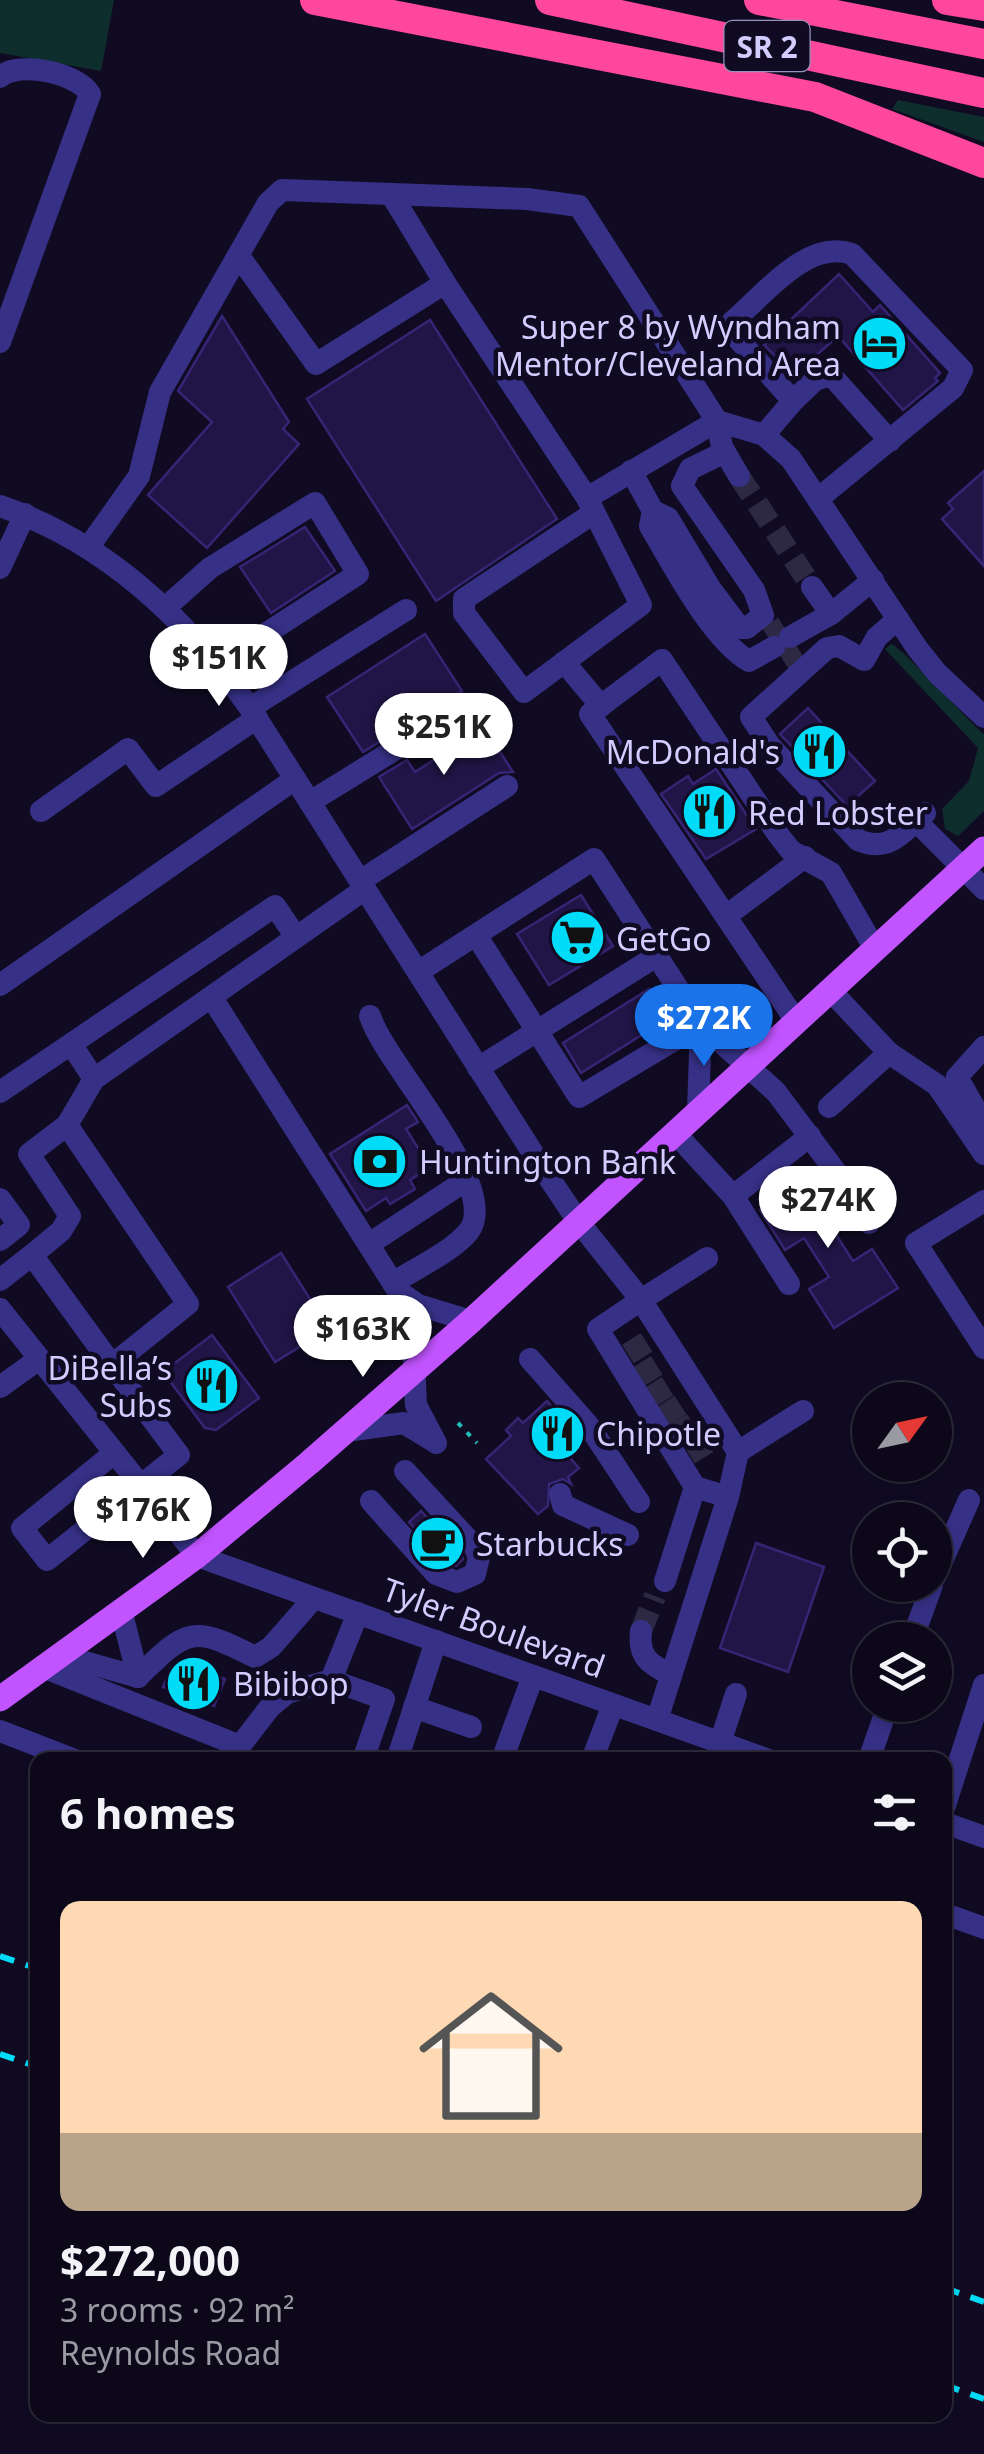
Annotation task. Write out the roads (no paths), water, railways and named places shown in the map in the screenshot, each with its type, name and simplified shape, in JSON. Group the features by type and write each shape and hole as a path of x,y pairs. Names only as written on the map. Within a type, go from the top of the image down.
{"highway":[{"path":"314,0 815,97 984,163"},
{"name":"SR 2","path":"550,0 984,93"},
{"name":"SR 2","path":"759,0 984,44"},
{"path":"947,0 984,6"}],"main road":[{"path":"0,1698 197,1556 346,1431 875,949 976,886 984,848"}],"street":[{"path":"0,77 6,72 30,68 78,82 90,94 0,342"},
{"path":"88,548 139,476 160,392 268,203 282,190 527,199 579,206 717,421 725,452 739,476"},
{"path":"391,194 589,506 641,605 524,692 464,613 464,600 589,506 631,472 717,421 764,434 791,459 938,673 984,717"},
{"path":"793,401 730,327 812,255 844,252 862,262 962,370 954,388 819,498"},
{"path":"239,256 316,364 444,282"},
{"path":"764,434 815,380 831,375 890,441"},
{"path":"631,472 654,511 668,518 710,588 740,628 756,623 763,615 754,590 682,486 690,469 725,452"},
{"path":"165,608 210,568 315,503 358,574 218,664"},
{"path":"0,506 25,514 88,548 165,608 218,664 254,713 578,1220 641,1300 656,1336 719,1436 738,1452"},
{"path":"654,511 650,526 687,589 736,654 749,661 783,643 798,620 822,618 873,580"},
{"path":"0,568 25,514"},
{"path":"812,587 822,618"},
{"path":"41,811 128,748 156,786 254,713 406,610"},
{"path":"898,619 878,637 864,660 852,650 827,648 751,717 770,746 858,840 876,847 892,842 922,816 976,886"},
{"path":"796,1021 590,714 662,660 778,833 792,851 830,873 875,949"},
{"path":"564,662 601,706"},
{"path":"310,802 467,705"},
{"path":"0,986 296,779"},
{"path":"0,1280 61,1231 70,1216 28,1154 67,1125 94,1079 296,938 362,885 507,786"},
{"path":"726,916 806,857"},
{"path":"418,972 594,859 700,1024 776,1092 868,1223"},
{"path":"0,1092 276,906 296,938"},
{"path":"476,935 579,1097 700,1024"},
{"path":"478,1068 655,957"},
{"path":"830,990 889,1053 936,1084 984,1154"},
{"path":"212,998 370,1244 396,1287 410,1322 416,1405 436,1443 404,1423 346,1431"},
{"path":"370,1016 380,1043 420,1095 468,1179 476,1212 466,1235 396,1287"},
{"path":"698,1111 700,1024"},
{"path":"71,1044 94,1079"},
{"path":"984,1047 957,1077 984,1124"},
{"path":"829,1107 889,1053"},
{"path":"67,1125 188,1304 112,1365"},
{"path":"675,1133 733,1196 788,1284"},
{"path":"733,1196 810,1136"},
{"path":"370,1244 468,1179"},
{"path":"0,1199 19,1225 0,1240"},
{"path":"984,1201 916,1243 984,1348"},
{"path":"32,1255 179,1455 46,1560 22,1528 113,1454"},
{"path":"696,1594 663,1583 695,1487 684,1458 622,1357 598,1329 707,1258"},
{"path":"396,1287 418,1305 471,1321"},
{"path":"0,1309 197,1556"},
{"path":"0,1387 39,1359"},
{"path":"530,1359 588,1426 639,1502"},
{"path":"657,1720 728,1497 738,1452 802,1411"},
{"path":"370,1501 436,1574 456,1582 475,1574 479,1557 474,1546 405,1470"},
{"path":"695,1487 728,1497"},
{"path":"560,1494 563,1504 628,1535"},
{"path":"952,1538 969,1500"},
{"name":"Tyler Boulevard","path":"197,1556 657,1720 732,1751"},
{"path":"138,1677 170,1645 194,1634 216,1637 255,1656 272,1647 314,1598"},
{"path":"121,1610 138,1677"},
{"path":"331,1680 358,1613"},
{"path":"641,1631 639,1648 643,1657 671,1675"},
{"path":"400,1752 436,1641"},
{"path":"51,1661 138,1677"},
{"path":"51,1661 236,1752"},
{"path":"505,1752 534,1676"},
{"path":"239,1752 270,1707 287,1693 331,1680 384,1699 366,1752"},
{"path":"952,1783 984,1684"},
{"path":"732,1751 736,1694"},
{"path":"595,1752 613,1704"},
{"path":"414,1707 471,1727"},
{"path":"872,1752 882,1722"},
{"path":"0,1732 54,1752"},
{"path":"952,1826 984,1837"},
{"path":"952,1917 984,1928"}],"tunnel":[{"path":"739,476 812,587"},
{"path":"768,637 784,627"},
{"path":"783,660 799,650"},
{"path":"628,1354 650,1340"},
{"path":"638,1377 664,1361"},
{"path":"649,1398 676,1381"},
{"path":"662,1417 688,1400"},
{"path":"674,1435 699,1420"},
{"path":"689,1454 712,1440"},
{"path":"641,1631 655,1596"}],"railway":[{"path":"0,1956 30,1966"},
{"path":"0,2054 30,2064"},
{"path":"952,2291 984,2302"},
{"path":"952,2388 984,2399"}],"place":[{"name":"Super 8 by Wyndham Mentor/Cleveland Area","path":"880,344"},
{"name":"McDonald's","path":"819,751"},
{"name":"Red Lobster","path":"709,812"},
{"name":"GetGo","path":"577,938"},
{"name":"Huntington Bank","path":"380,1161"},
{"name":"DiBella’s Subs","path":"211,1385"},
{"name":"Chipotle","path":"557,1433"},
{"name":"Starbucks","path":"437,1543"},
{"name":"Bibibop","path":"194,1683"}]}
